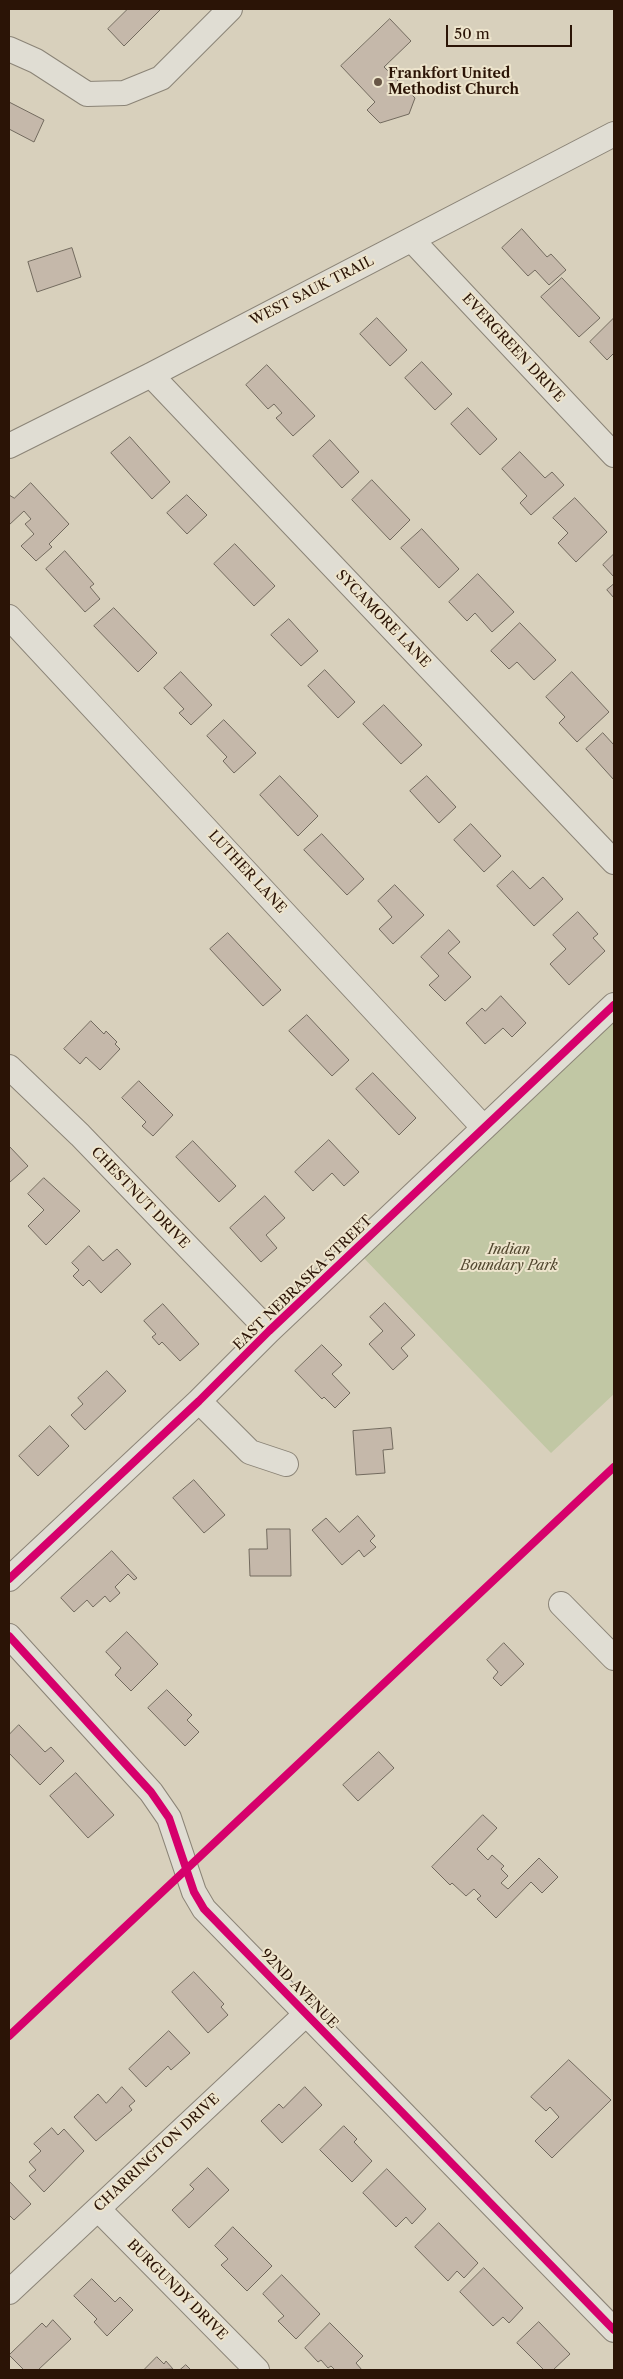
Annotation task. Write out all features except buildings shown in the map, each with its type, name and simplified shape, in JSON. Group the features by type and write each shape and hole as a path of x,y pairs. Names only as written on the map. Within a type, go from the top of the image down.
{"street":[{"path":"9,49 36,60 87,94 124,93 160,78 230,9"},
{"name":"WEST SAUK TRAIL","path":"9,446 151,376 614,134"},
{"name":"EVERGREEN DRIVE","path":"412,240 614,456"},
{"name":"SYCAMORE LANE","path":"151,376 614,862"},
{"name":"LUTHER LANE","path":"9,617 484,1128"},
{"name":"EAST NEBRASKA STREET","path":"9,1579 200,1401 269,1331 614,1005"},
{"name":"CHESTNUT DRIVE","path":"9,1067 80,1135 269,1331"},
{"path":"200,1401 250,1452 286,1464"},
{"path":"562,1604 614,1658"},
{"name":"92ND AVENUE","path":"9,1636 151,1792 169,1818 194,1892 204,1909 614,2330"},
{"name":"CHARRINGTON DRIVE","path":"9,2292 306,2014"},
{"name":"BURGUNDY DRIVE","path":"98,2209 257,2370"}],"green space":[{"name":"Indian Boundary Park","path":"614,1011 614,1394 551,1453 359,1253"}],"cycle path":[{"path":"9,1579 199,1401 269,1331 614,1005"},
{"path":"9,2036 614,1467"},
{"path":"9,1636 151,1792 169,1818 194,1892 204,1909 614,2330"}],"place":[{"name":"Frankfort United Methodist Church","path":"378,82"}]}
